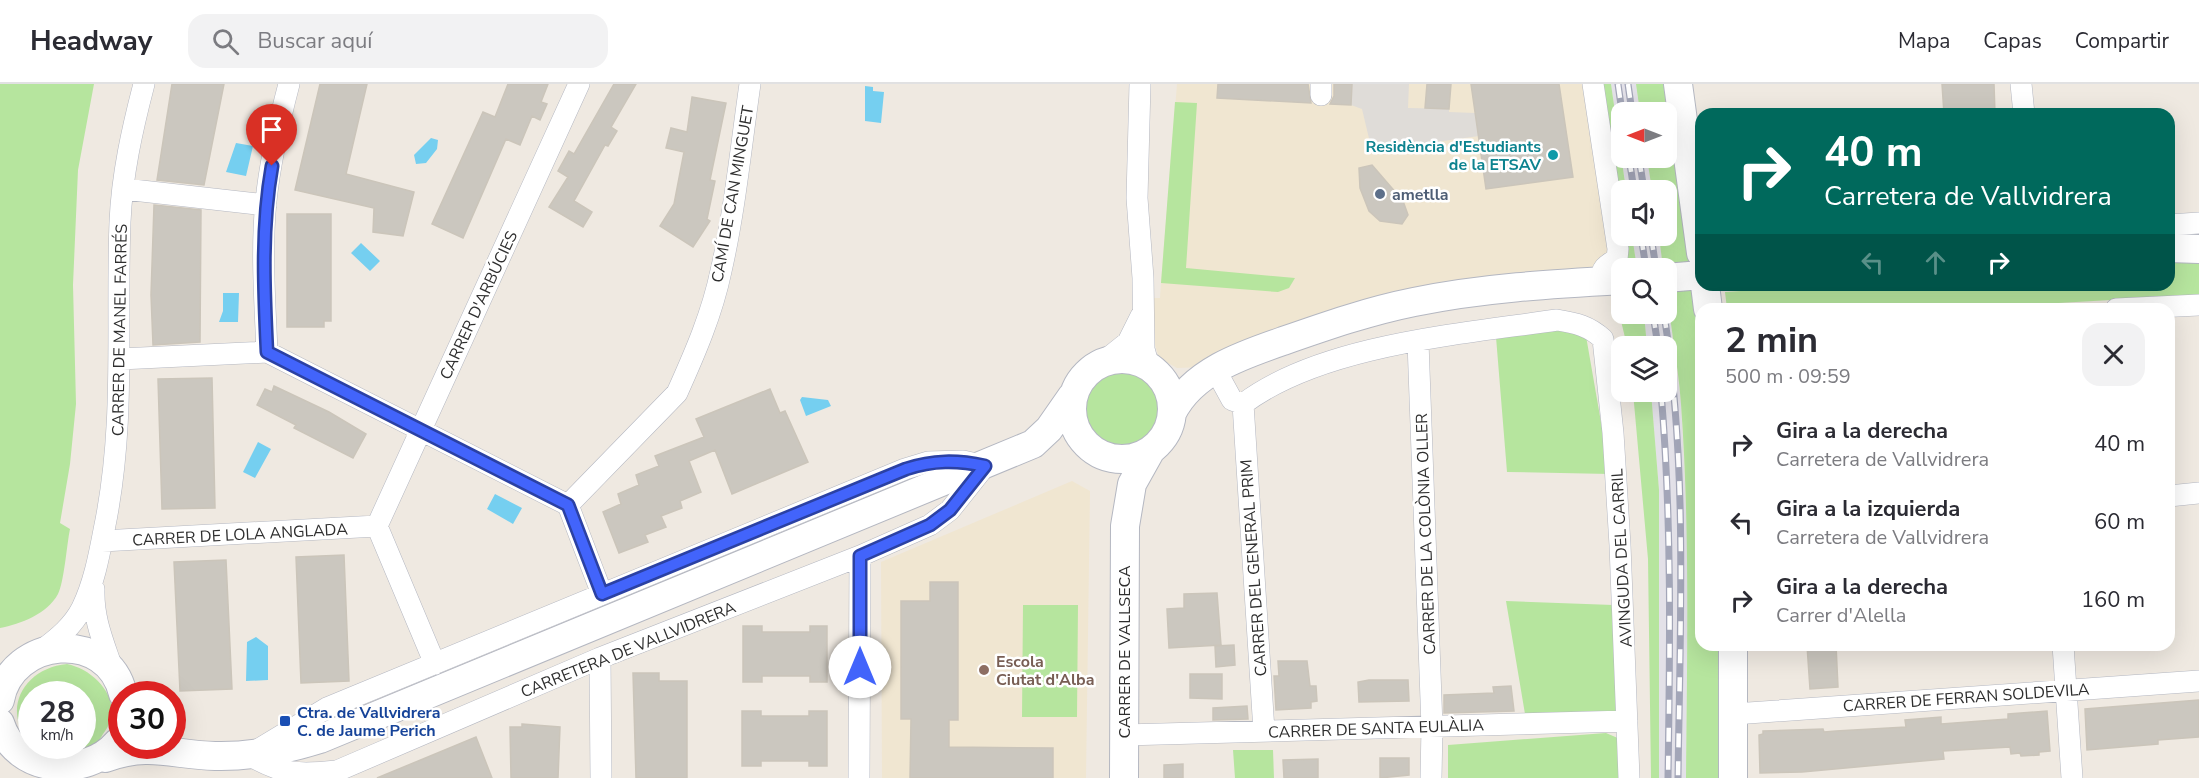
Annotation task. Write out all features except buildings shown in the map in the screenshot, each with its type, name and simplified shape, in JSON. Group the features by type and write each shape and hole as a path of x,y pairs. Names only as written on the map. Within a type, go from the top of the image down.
{"main road":[{"path":"1678,84 1695,209"},
{"path":"1677,277 1695,276"},
{"path":"1125,526 1116,485 1108,469 1075,428 1072,396 1082,378 1103,362 1127,359 1152,369 1175,374 1215,369 1327,326 1413,302 1470,293 1611,281"},
{"path":"1125,526 1132,484 1151,450 1169,427 1172,413 1170,391 1152,369"},
{"path":"1172,413 1182,397 1215,369"},
{"name":"CARRETERA DE VALLVIDRERA","path":"186,751 203,755 249,755 283,750 358,724 985,466 1033,444 1049,429 1072,396"},
{"name":"CARRETERA DE VALLVIDRERA","path":"1033,444 1092,450"},
{"path":"1092,450 1114,459 1135,459 1151,450"},
{"name":"CARRER DE VALLSECA","path":"1124,778 1125,526"},
{"path":"0,700 5,683 22,658 66,648 90,653 104,662 117,681"},
{"path":"1732,778 1733,651"},
{"path":"0,723 16,755 36,778"},
{"path":"90,769 108,749"},
{"name":"CARRETERA DE VALLVIDRERA","path":"16,755 37,769 61,774 90,769 111,759"}],"street":[{"name":"CARRER DE MANEL FARRÉS","path":"22,658 66,632 81,609 94,576 111,499 119,426 120,221 129,144 144,84"},
{"path":"267,352 263,260 266,205 274,149 290,84"},
{"name":"CARRER D'ARBÚCIES","path":"377,526 579,84"},
{"name":"CAMÍ DE CAN MINGUET","path":"568,505 677,393 706,324 721,271 750,84"},
{"path":"1140,84 1137,198 1144,349 1152,369"},
{"path":"1593,84 1618,249 1617,258"},
{"path":"2021,84 2023,108"},
{"path":"124,189 266,205"},
{"path":"2175,230 2192,243"},
{"path":"1611,264 1601,271 1611,281"},
{"path":"2175,305 2199,304"},
{"path":"1103,362 1128,342 1138,327 1142,313"},
{"name":"AVINGUDA DEL CARRIL","path":"1418,342 1557,320 1580,323 1603,339 1613,433 1626,634 1629,778"},
{"path":"1215,369 1232,400 1243,404 1257,394 1307,369 1418,342"},
{"name":"CARRER DE LA COLÒNIA OLLER","path":"1418,342 1432,726 1431,778"},
{"path":"120,359 267,352 568,505 602,594"},
{"name":"CARRER DEL GENERAL PRIM","path":"1243,404 1264,731"},
{"path":"249,755 327,708 906,469 928,462 963,461 985,466"},
{"name":"CARRETERA DE VALLVIDRERA","path":"249,755 272,768 292,774 337,774 600,658 860,556 930,525 950,510 985,466"},
{"path":"2175,495 2199,493"},
{"path":"377,526 435,664"},
{"name":"CARRER DE LOLA ANGLADA","path":"102,541 377,526"},
{"path":"859,778 860,556"},
{"name":"CARRER DE MANEL FARRÉS","path":"94,576 94,609 98,633 118,681"},
{"path":"2063,651 2073,778"},
{"path":"600,658 601,778"},
{"name":"CARRER DE FERRAN SOLDEVILA","path":"1734,714 2199,681"},
{"name":"CARRER DE SANTA EULÀLIA","path":"1124,735 1627,721"}],"shaded area":[{"path":"1177,84 1593,84 1611,203 1611,246 1618,246 1618,249 1604,266 1202,367 1177,368 1159,358 1153,338 1154,298 1160,298"},
{"path":"1352,84 1409,84 1408,108 1449,109 1449,112 1475,113 1479,136 1372,151 1362,109 1351,105"},
{"path":"1611,84 1636,84 1639,102 1614,102"},
{"path":"1623,168 1649,168 1650,180 1625,180"},
{"path":"1634,246 1660,246 1662,258 1635,258"},
{"path":"1645,324 1671,324 1672,336 1646,336"},
{"path":"1677,372 1681,403 1688,556 1686,778 1659,778 1659,490 1652,402 1677,402"},
{"name":"Escola Ciutat d'Alba","path":"1072,481 1090,491 1086,778 882,778 881,562"}],"green space":[{"path":"0,84 94,84 78,170 73,285 76,404 70,464 60,523 70,529 64,572 58,594 47,607 25,621 0,628"},
{"path":"1601,84 1611,84 1614,102 1611,102 1611,157"},
{"path":"1636,84 1667,84 1670,102 1639,102"},
{"path":"1175,102 1197,103 1186,268 1295,278 1289,288 1278,292 1161,283"},
{"path":"1677,148 1693,250 1698,303 1695,303 1695,651 1719,651 1721,778 1686,778 1687,544 1684,451 1677,336 1673,336 1671,324 1677,324 1677,258 1662,258 1660,246 1677,246 1677,180 1650,180 1649,168 1677,168"},
{"path":"1613,168 1623,168 1625,180 1614,180"},
{"path":"1623,246 1634,246 1635,258 1625,258"},
{"path":"2199,261 2199,295 2060,303 1726,303 1725,292 2175,291 2175,263"},
{"path":"1622,324 1645,324 1646,336 1625,336"},
{"path":"1569,327 1586,336 1610,474 1507,472 1496,337"},
{"path":"1115,371 1129,371 1143,377 1154,388 1160,402 1157,424 1149,436 1129,447 1115,447 1101,441 1090,430 1084,416 1084,402 1090,388 1101,377"},
{"path":"1634,402 1652,402 1659,490 1659,778 1651,778 1648,559"},
{"path":"1506,601 1613,605 1617,712 1525,714"},
{"path":"1023,605 1078,605 1077,717 1022,717"},
{"path":"67,664 78,668 89,673 105,690 108,696 108,726 96,745 96,681 30,681 39,673"},
{"path":"1606,733 1620,739 1622,778 1448,778 1448,745"},
{"path":"1233,750 1273,750 1274,778 1235,778"}],"water":[{"path":"865,86 873,87 873,91 884,92 881,123 865,121"},
{"path":"431,138 438,140 437,149 426,163 416,164 414,155"},
{"path":"236,143 253,146 246,176 226,172"},
{"path":"361,243 380,261 370,271 351,253"},
{"path":"223,293 239,293 238,322 219,322 223,311"},
{"path":"802,397 828,400 831,406 806,416 800,400"},
{"path":"258,442 271,449 255,478 243,472"},
{"path":"495,494 522,508 513,524 487,509"},
{"path":"256,637 268,646 268,680 246,681 247,642"}],"railway":[{"path":"1618,84 1621,102"},
{"path":"1628,84 1631,102"},
{"path":"1631,168 1632,180"},
{"path":"1641,168 1642,180"},
{"path":"1643,246 1644,258"},
{"path":"1653,246 1654,258"},
{"path":"1655,324 1656,336"},
{"path":"1665,324 1672,371 1680,487 1681,604 1678,778"},
{"path":"1662,402 1669,536 1668,778"}],"place":[{"name":"Residència d'Estudiants de la ETSAV","path":"1553,155"},
{"name":"ametlla","path":"1380,194"},
{"name":"Escola Ciutat d'Alba","path":"984,670"},
{"name":"Ctra. de Vallvidrera C. de Jaume Perich","path":"285,721"}],"route":[{"path":"272,166 266,200 263,260 267,352 568,505 602,594 906,469 928,462 963,461 985,466 950,510 930,525 860,556 860,667"}]}
